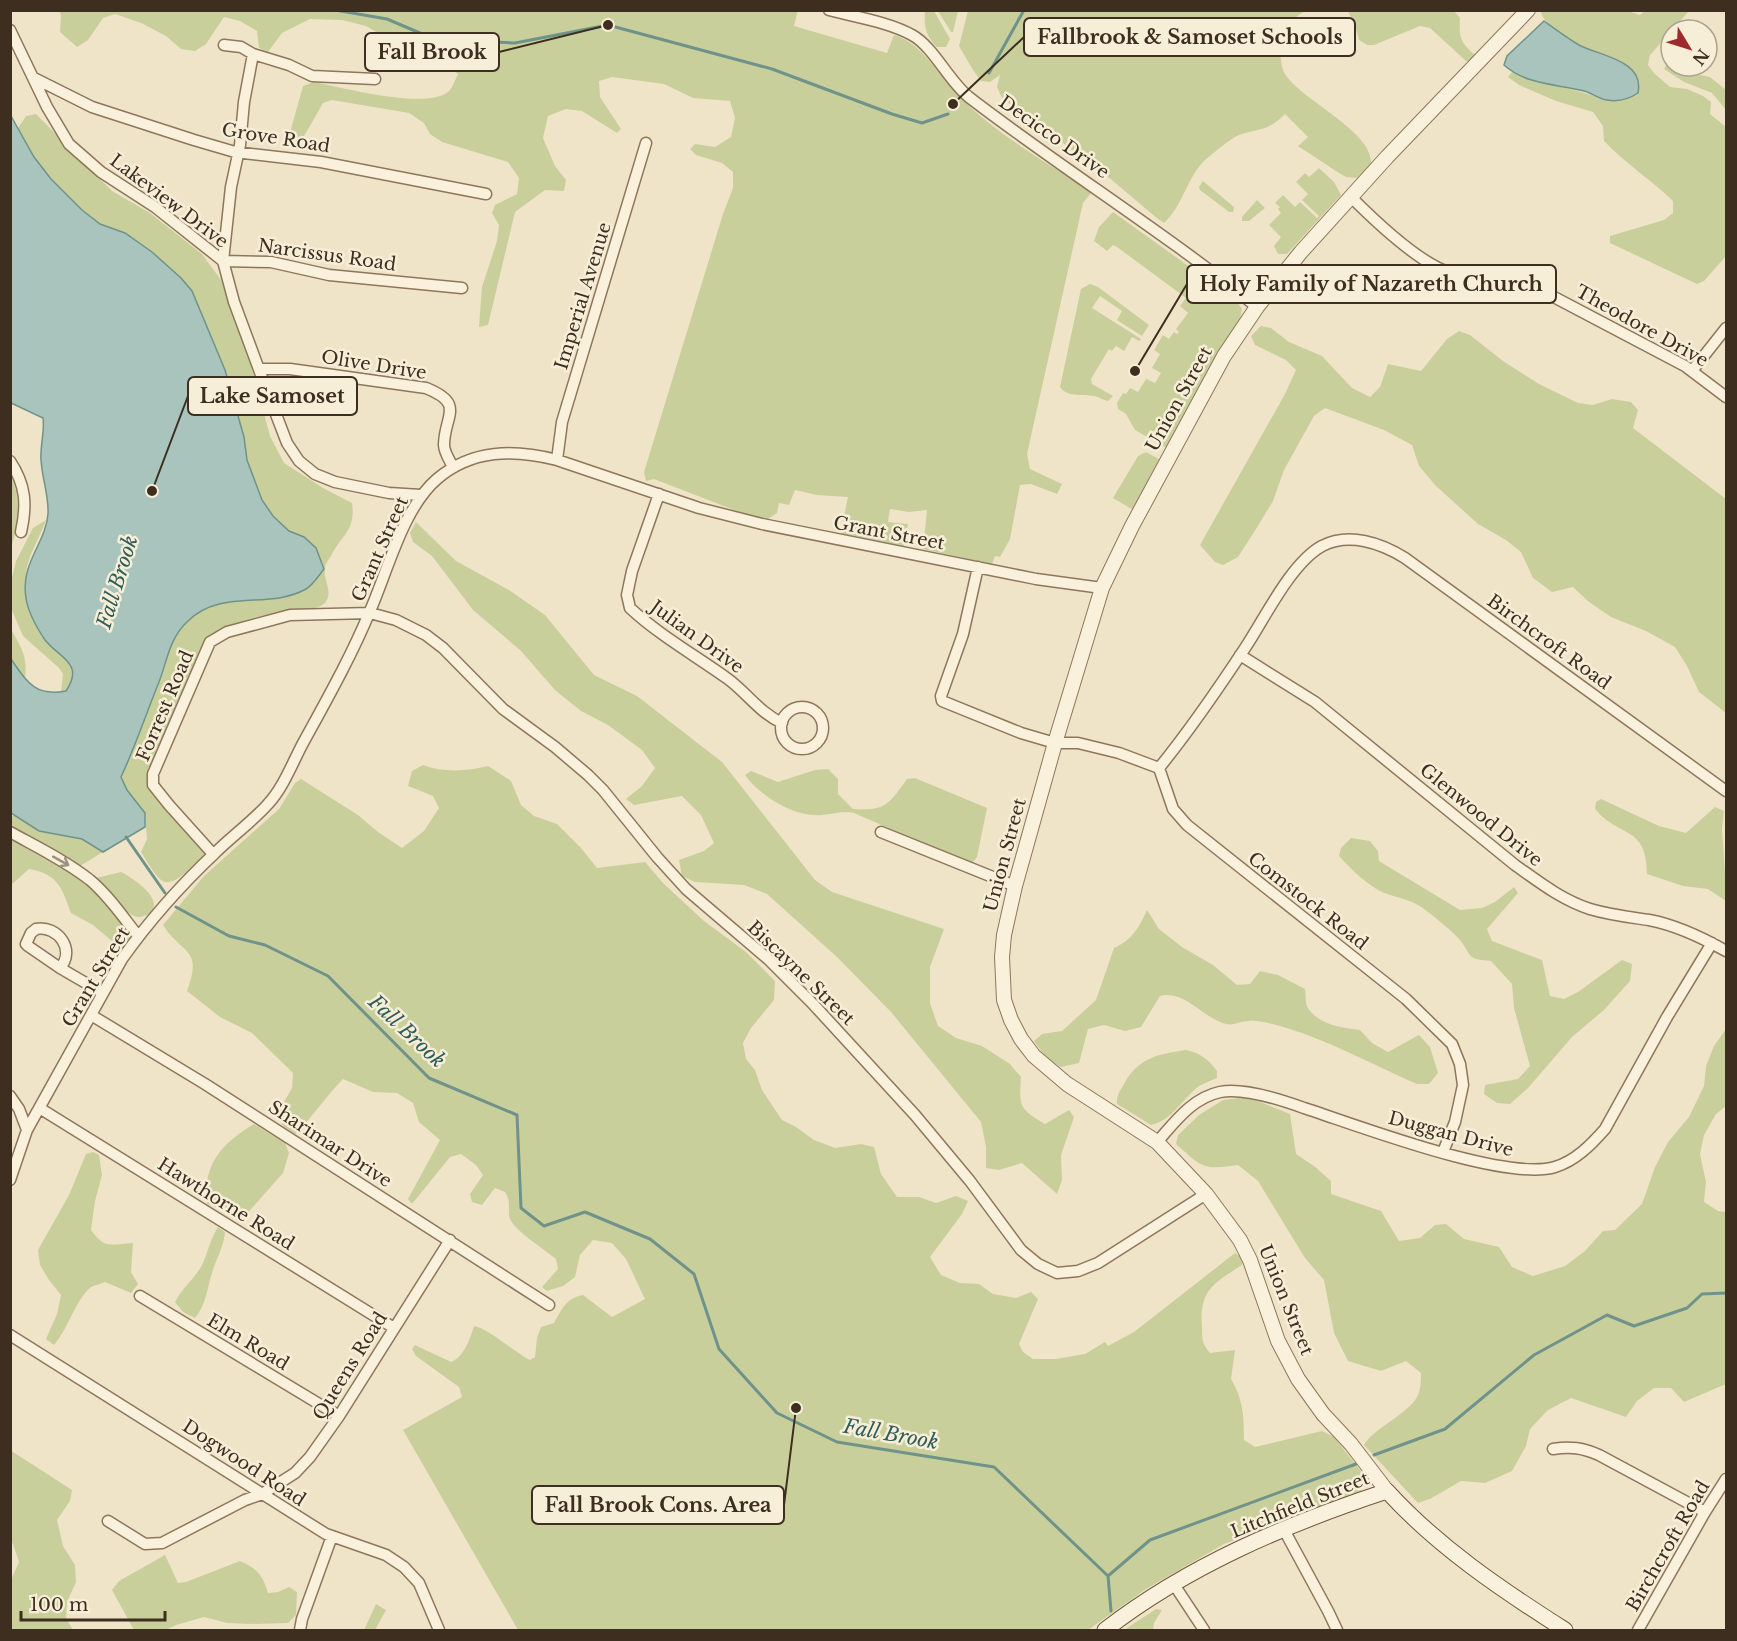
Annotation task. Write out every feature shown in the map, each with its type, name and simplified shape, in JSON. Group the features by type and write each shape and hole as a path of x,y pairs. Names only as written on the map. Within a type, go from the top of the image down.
{"main road":[{"name":"Litchfield Street","path":"1105,1630 1173,1582 1283,1528 1306,1522 1387,1491"},
{"name":"Union Street","path":"1387,1491 1421,1526 1471,1567 1565,1630"}],"street":[{"name":"Decicco Drive","path":"829,10 914,35 964,93 1038,148 1112,198 1257,307"},
{"name":"Union Street","path":"1387,1491 1351,1444 1323,1414 1298,1379 1278,1341 1250,1260 1240,1240 1206,1194 1157,1142 1067,1084 1035,1056 1021,1039 1004,1000 1002,978 1004,935 1015,886 1055,743 1102,588 1132,526 1224,356 1257,307 1300,252 1387,157 1528,10"},
{"name":"Lakeview Drive","path":"10,30 47,107 69,144 101,172 155,207 223,261 234,302 287,443 299,461 315,474 335,482 421,495"},
{"path":"224,45 241,47 253,54 289,64 312,76 375,79"},
{"path":"223,261 231,186 253,54"},
{"name":"Grove Road","path":"34,78 92,107 238,152 321,162 486,194"},
{"name":"Imperial Avenue","path":"557,460 562,422 646,143"},
{"name":"Theodore Drive","path":"1351,197 1370,216 1430,263 1450,272 1471,276 1492,275 1514,278 1533,286 1692,371 1726,397"},
{"name":"Narcissus Road","path":"223,261 271,262 329,275 462,288"},
{"path":"1692,371 1726,328"},
{"name":"Olive Drive","path":"259,369 290,369 426,388 437,393 448,401 451,412 443,447 453,467"},
{"name":"Grant Street","path":"10,1180 27,1130 41,1109 122,959 138,936 213,854 269,803 281,785 370,613 410,513 421,495 453,467 472,458 493,453 515,452 557,460 699,508 762,525 978,567 1102,588"},
{"path":"10,461 25,490 26,511 21,532"},
{"name":"Julian Drive","path":"659,494 632,571 627,595 630,608 729,680 757,707 782,723"},
{"name":"Birchcroft Road","path":"1240,655 1306,557 1324,545 1344,540 1366,541 1386,546 1726,791"},
{"path":"978,567 963,634 941,699 944,703 1021,733 1055,743 1078,743 1109,750 1160,768 1240,655"},
{"name":"Forrest Road","path":"213,854 153,785 153,774 210,642 227,632 290,615 370,613"},
{"name":"Biscayne Street","path":"370,613 396,620 426,635 443,648 503,709 555,747 588,775 686,889 768,959 813,1004 915,1115 970,1181 1022,1250 1038,1264 1057,1274 1078,1271 1098,1263 1206,1194"},
{"name":"Glenwood Drive","path":"1240,655 1315,702 1550,890 1588,909 1672,926 1726,951"},
{"name":"Comstock Road","path":"1160,768 1173,809 1187,825 1406,999 1452,1044 1460,1064 1463,1085 1455,1122 1443,1152"},
{"path":"10,832 74,868 91,881 138,936"},
{"path":"881,832 1015,886"},
{"name":"Duggan Drive","path":"1157,1142 1184,1112 1201,1099 1221,1092 1243,1092 1285,1101 1443,1152 1490,1164 1533,1169 1554,1167 1573,1158 1605,1129 1667,1017 1712,943"},
{"path":"60,968 103,993"},
{"name":"Sharimar Drive","path":"91,1015 196,1078 549,1305"},
{"path":"10,1096 19,1109 27,1130"},
{"name":"Hawthorne Road","path":"41,1109 393,1328"},
{"name":"Queens Road","path":"108,1521 145,1544 162,1543 245,1500 262,1494 295,1473 310,1457 339,1416 450,1240"},
{"name":"Elm Road","path":"140,1296 339,1416"},
{"name":"Dogwood Road","path":"10,1335 332,1536 386,1555 404,1567 419,1582 439,1630"},
{"path":"1553,1449 1566,1447 1591,1451 1705,1512"},
{"name":"Birchcroft Road","path":"1638,1630 1726,1479"},
{"path":"1283,1528 1337,1630"},
{"path":"300,1630 332,1536"},
{"path":"1173,1582 1204,1630"}],"green space":[{"path":"798,10 794,26 887,53 894,35 903,38 924,55 948,84 979,115 1016,143 1092,192 1083,203 1027,454 1030,469 1062,484 1057,494 1031,484 1020,485 1010,539 1000,557 995,556 992,564 923,549 927,510 909,512 890,509 888,522 908,524 904,547 840,536 848,497 817,495 795,490 789,505 779,503 777,513 768,519 760,520 654,479 646,481 644,472 733,188 733,172 722,163 696,155 690,149 695,144 715,147 731,137 735,118 730,101 693,98 664,84 612,77 599,81 600,97 621,129 617,133 582,111 566,109 548,116 543,138 555,166 566,180 564,191 545,190 515,212 488,325 479,327 482,287 497,241 499,225 492,213 495,205 517,194 519,178 508,162 442,142 430,134 424,123 409,113 332,100 323,103 299,145 291,144 291,129 303,86 314,82 384,96 423,99 438,97 449,91 458,74 447,65 401,52 393,42 366,26 342,20 310,19 282,33 268,52 259,48 257,31 240,21 224,17 206,44 195,51 181,49 166,36 141,23 115,14 103,18 88,40 77,47 60,32 61,15 59,11"},
{"path":"1543,10 1625,10 1640,15 1645,11 1689,11 1683,18 1659,18 1659,45 1650,55 1648,65 1670,87 1687,89 1711,102 1710,114 1726,127 1726,256 1704,281 1697,284 1610,243 1610,236 1664,220 1673,213 1673,201 1604,141 1603,126 1593,112 1556,101 1519,85 1508,77 1512,72 1606,100 1622,62 1565,37 1546,21 1541,13"},
{"path":"925,11 934,11 950,39 946,47 937,47 930,38 925,26"},
{"path":"938,11 958,11 953,32 951,32"},
{"path":"968,11 1305,11 1290,23 1281,38 1281,63 1284,72 1306,95 1336,117 1362,141 1369,153 1371,165 1357,178 1346,177 1339,173 1298,146 1308,137 1285,114 1268,127 1236,136 1205,160 1176,208 1164,223 1107,176 1002,98 997,87 1000,75 990,82 981,81 959,46"},
{"path":"1348,11 1454,11 1460,18 1462,39 1475,55 1472,61 1466,61 1430,28 1420,26 1374,45 1367,45 1359,40"},
{"path":"1678,78 1711,78 1726,90 1726,110 1712,93"},
{"path":"36,114 112,191 150,213 202,254 224,284 248,353 270,436 284,463 352,503 350,526 325,566 329,592 324,604 250,619 210,637 148,777 205,851 190,869 172,881 161,880 141,852 147,839 145,813 120,777 140,732 172,644 181,628 201,611 231,602 292,595 309,587 324,569 304,537 289,531 273,516 262,500 247,460 244,437 225,370 208,328 125,233 100,224 82,210 51,179 34,157 18,128 26,116"},
{"path":"1319,168 1334,182 1341,195 1287,254 1278,254 1274,246 1281,237 1269,225 1281,213 1278,209 1280,207 1275,203 1283,195 1295,207 1300,202 1317,218 1319,216 1302,200 1308,194 1296,182 1305,173 1309,177"},
{"path":"1203,181 1234,207 1233,212 1229,212 1200,190 1199,187"},
{"path":"1257,200 1265,208 1249,221 1242,221 1242,217"},
{"path":"1113,212 1236,300 1242,309 1240,320 1169,446 1165,447 1135,430 1126,414 1118,409 1117,403 1123,393 1126,394 1130,388 1138,392 1146,379 1155,383 1161,373 1152,368 1160,354 1154,350 1163,335 1169,339 1174,332 1177,334 1179,332 1176,329 1188,313 1180,306 1186,298 1117,247 1113,245 1107,251 1094,241 1099,227"},
{"path":"1090,284 1098,287 1149,325 1142,336 1117,320 1122,311 1100,296 1092,308 1141,339 1139,341 1132,337 1124,351 1116,346 1112,351 1109,349 1091,379 1092,384 1113,396 1108,401 1094,396 1067,393 1060,387 1081,289"},
{"path":"1261,326 1271,328 1289,342 1322,356 1352,388 1370,397 1380,387 1388,364 1421,371 1447,339 1459,331 1470,335 1503,361 1539,384 1578,403 1593,405 1612,399 1631,402 1638,410 1633,428 1726,499 1726,713 1699,692 1675,647 1646,631 1611,617 1589,602 1573,587 1552,592 1533,578 1521,552 1506,540 1478,524 1436,486 1419,466 1412,445 1384,430 1325,408 1314,416 1284,470 1273,501 1238,557 1223,565 1215,562 1200,545 1285,394 1296,370 1286,360 1255,345 1251,336"},
{"path":"1146,452 1159,459 1160,463 1135,511 1113,498 1138,456"},
{"path":"11,475 18,511 11,548"},
{"path":"46,520 31,555 26,577 48,643 72,668 71,682 66,691 61,692 63,674 23,636 11,608 11,581 16,561 33,528"},
{"path":"416,522 456,561 509,590 545,615 594,675 637,696 722,762 815,880 832,892 944,929 930,967 930,1003 938,1026 956,1038 982,1046 1010,1064 1021,1077 1022,1106 1036,1119 1045,1124 1069,1110 1074,1117 1061,1155 1062,1180 1057,1194 1022,1163 999,1170 986,1168 986,1147 981,1122 891,1012 837,957 767,894 744,885 695,882 682,876 679,860 704,851 714,843 701,815 682,796 634,805 626,799 642,786 655,768 642,750 608,725 581,711 555,690 521,651 473,610 432,556 413,542 410,533"},
{"path":"10,627 24,658 25,679 11,659"},
{"path":"423,765 456,770 488,766 511,781 521,805 534,816 557,824 597,868 645,862 663,883 704,921 746,952 775,981 774,1000 751,1028 743,1043 746,1059 755,1070 762,1090 782,1120 814,1140 835,1148 861,1144 874,1147 881,1174 897,1197 919,1197 936,1203 956,1196 968,1201 962,1214 930,1257 941,1275 960,1283 979,1284 993,1294 1016,1298 1031,1292 1038,1299 1019,1344 1023,1352 1033,1359 1056,1359 1085,1354 1105,1342 1108,1346 1134,1332 1235,1253 1244,1259 1242,1265 1216,1283 1206,1296 1203,1304 1202,1335 1205,1347 1210,1353 1235,1350 1231,1379 1242,1408 1244,1440 1255,1447 1322,1431 1334,1437 1364,1475 1365,1483 1361,1491 1350,1498 1224,1544 1146,1589 1088,1630 518,1630 403,1430 462,1397 459,1387 416,1356 412,1349 415,1345 451,1362 463,1352 474,1326 486,1331 530,1360 535,1357 541,1327 554,1323 565,1305 577,1296 583,1295 612,1317 645,1299 626,1259 612,1243 593,1240 580,1255 575,1277 563,1286 547,1291 542,1287 558,1269 556,1259 513,1224 505,1192 495,1188 482,1205 472,1202 470,1194 483,1175 476,1165 461,1154 450,1157 412,1204 408,1199 440,1140 419,1122 413,1103 397,1093 373,1092 343,1079 295,1134 283,1126 277,1114 292,1088 293,1073 252,1033 220,1017 187,991 193,966 192,959 163,925 204,876 279,809 295,783 301,779 358,815 402,848 424,831 439,808 433,796 408,786 412,771"},
{"path":"828,769 838,779 838,794 853,809 880,807 895,795 907,779 915,778 987,808 977,857 971,864 854,813 812,815 801,813 769,798 745,775 751,771 778,782 815,770"},
{"path":"1601,799 1659,826 1686,833 1715,807 1724,811 1722,829 1726,901 1708,889 1683,886 1647,874 1646,858 1637,840 1604,818 1595,809 1596,802"},
{"path":"10,816 40,831 82,839 103,852 80,866 11,828"},
{"path":"1351,838 1370,841 1378,851 1379,861 1460,910 1482,908 1495,902 1514,887 1518,893 1487,929 1492,941 1542,960 1550,996 1564,999 1578,992 1622,960 1632,964 1630,981 1604,1010 1572,1037 1528,1088 1510,1104 1497,1103 1484,1094 1485,1085 1518,1079 1530,1066 1514,1008 1512,984 1491,961 1471,956 1456,936 1422,908 1382,892 1359,876 1339,856 1341,848"},
{"path":"10,839 70,870 90,885 133,937 126,946 119,947 93,925 71,913 58,883 47,874 29,869 11,885"},
{"path":"121,872 136,881 153,900 153,909 146,916 139,917 127,912 96,878"},
{"path":"1147,910 1159,929 1182,947 1213,965 1237,985 1250,984 1260,971 1278,975 1305,989 1307,1006 1318,1018 1332,1025 1360,1030 1372,1043 1388,1052 1419,1035 1430,1047 1438,1073 1429,1084 1417,1084 1294,1030 1259,1021 1226,1024 1210,1017 1186,1000 1169,995 1160,996 1141,1027 1125,1031 1104,1025 1088,1029 1079,1063 1061,1067 1047,1059 1034,1041 1042,1034 1062,1031 1096,1000 1114,948 1134,933"},
{"path":"1726,1029 1726,1106 1716,1114 1704,1135 1700,1154 1706,1182 1704,1202 1718,1211 1726,1212 1726,1384 1684,1402 1671,1388 1654,1388 1637,1401 1626,1417 1571,1398 1548,1410 1530,1429 1526,1446 1512,1471 1485,1483 1461,1481 1430,1499 1418,1503 1364,1445 1369,1438 1402,1413 1416,1399 1421,1373 1406,1361 1381,1371 1348,1361 1334,1333 1324,1280 1305,1258 1258,1181 1238,1165 1210,1167 1198,1163 1176,1144 1178,1135 1199,1115 1223,1100 1248,1097 1290,1114 1296,1154 1331,1181 1331,1194 1381,1211 1399,1241 1420,1238 1435,1225 1446,1224 1464,1239 1499,1247 1512,1267 1533,1276 1565,1266 1585,1251 1603,1231 1615,1230 1642,1204 1655,1167 1668,1142 1689,1117 1704,1086 1706,1066 1714,1046"},
{"path":"1186,1050 1207,1060 1217,1071 1217,1078 1199,1086 1165,1119 1151,1125 1117,1104 1120,1090 1137,1067 1159,1055"},
{"path":"254,1124 285,1143 289,1153 283,1173 244,1217 207,1204 206,1190 211,1167 217,1156 232,1139"},
{"path":"93,1152 99,1155 102,1175 91,1230 100,1241 105,1243 114,1245 133,1243 131,1272 138,1284 131,1293 105,1282 91,1287 81,1299 54,1345 46,1339 57,1314 61,1295 40,1265 38,1250 69,1195 86,1154"},
{"path":"218,1227 225,1232 223,1243 204,1302 195,1318 183,1312 175,1302 201,1267"},
{"path":"10,1450 72,1490 70,1501 57,1520 63,1546 75,1565 76,1582 67,1602 66,1618 73,1630 11,1630 11,1580 19,1562 11,1542"},
{"path":"165,1555 178,1583 240,1561 258,1573 268,1593 289,1587 297,1592 296,1615 288,1623 227,1623 204,1617 166,1630 134,1630 112,1590 119,1581"},
{"path":"376,1604 386,1610 375,1630 364,1630"},
{"path":"1156,1609 1162,1610 1154,1623 1153,1630 1124,1630"}],"water":[{"path":"1544,21 1579,45 1628,66 1635,73 1638,93 1623,100 1604,99 1584,91 1522,77 1504,65 1507,56"},
{"path":"11,116 34,157 51,179 82,210 100,224 125,233 152,252 192,291 225,370 244,437 247,460 262,500 273,516 289,531 304,537 316,548 324,569 309,587 292,595 216,605 201,611 181,628 172,644 121,777 127,790 145,813 145,827 103,852 82,839 39,831 11,813 11,659 27,681 39,690 47,692 66,691 73,674 68,662 45,640 31,615 26,598 27,574 43,534 48,507 41,460 43,418 11,403"}],"waterway":[{"name":"Fall Brook","path":"335,10 387,19 434,39 515,43 608,25 772,69 922,123 948,114"},
{"name":"Fall Brook","path":"989,73 1024,10"},
{"name":"Fall Brook","path":"126,837 165,893"},
{"name":"Fall Brook","path":"176,907 229,936 265,945 328,976 429,1078 517,1115 521,1208 544,1226 585,1212 650,1239 694,1274 719,1349 777,1413 837,1442 994,1467 1108,1576 1111,1611"},
{"path":"1374,1455 1445,1429 1534,1355 1607,1315 1634,1326 1687,1308 1702,1294 1726,1293"},
{"path":"1108,1576 1150,1540 1356,1464"}],"place":[{"name":"Fall Brook","path":"608,25"},
{"name":"Fallbrook & Samoset Schools","path":"953,104"},
{"name":"Holy Family of Nazareth Church","path":"1135,371"},
{"name":"Lake Samoset","path":"152,491"},
{"name":"Fall Brook Cons. Area","path":"796,1408"}]}
